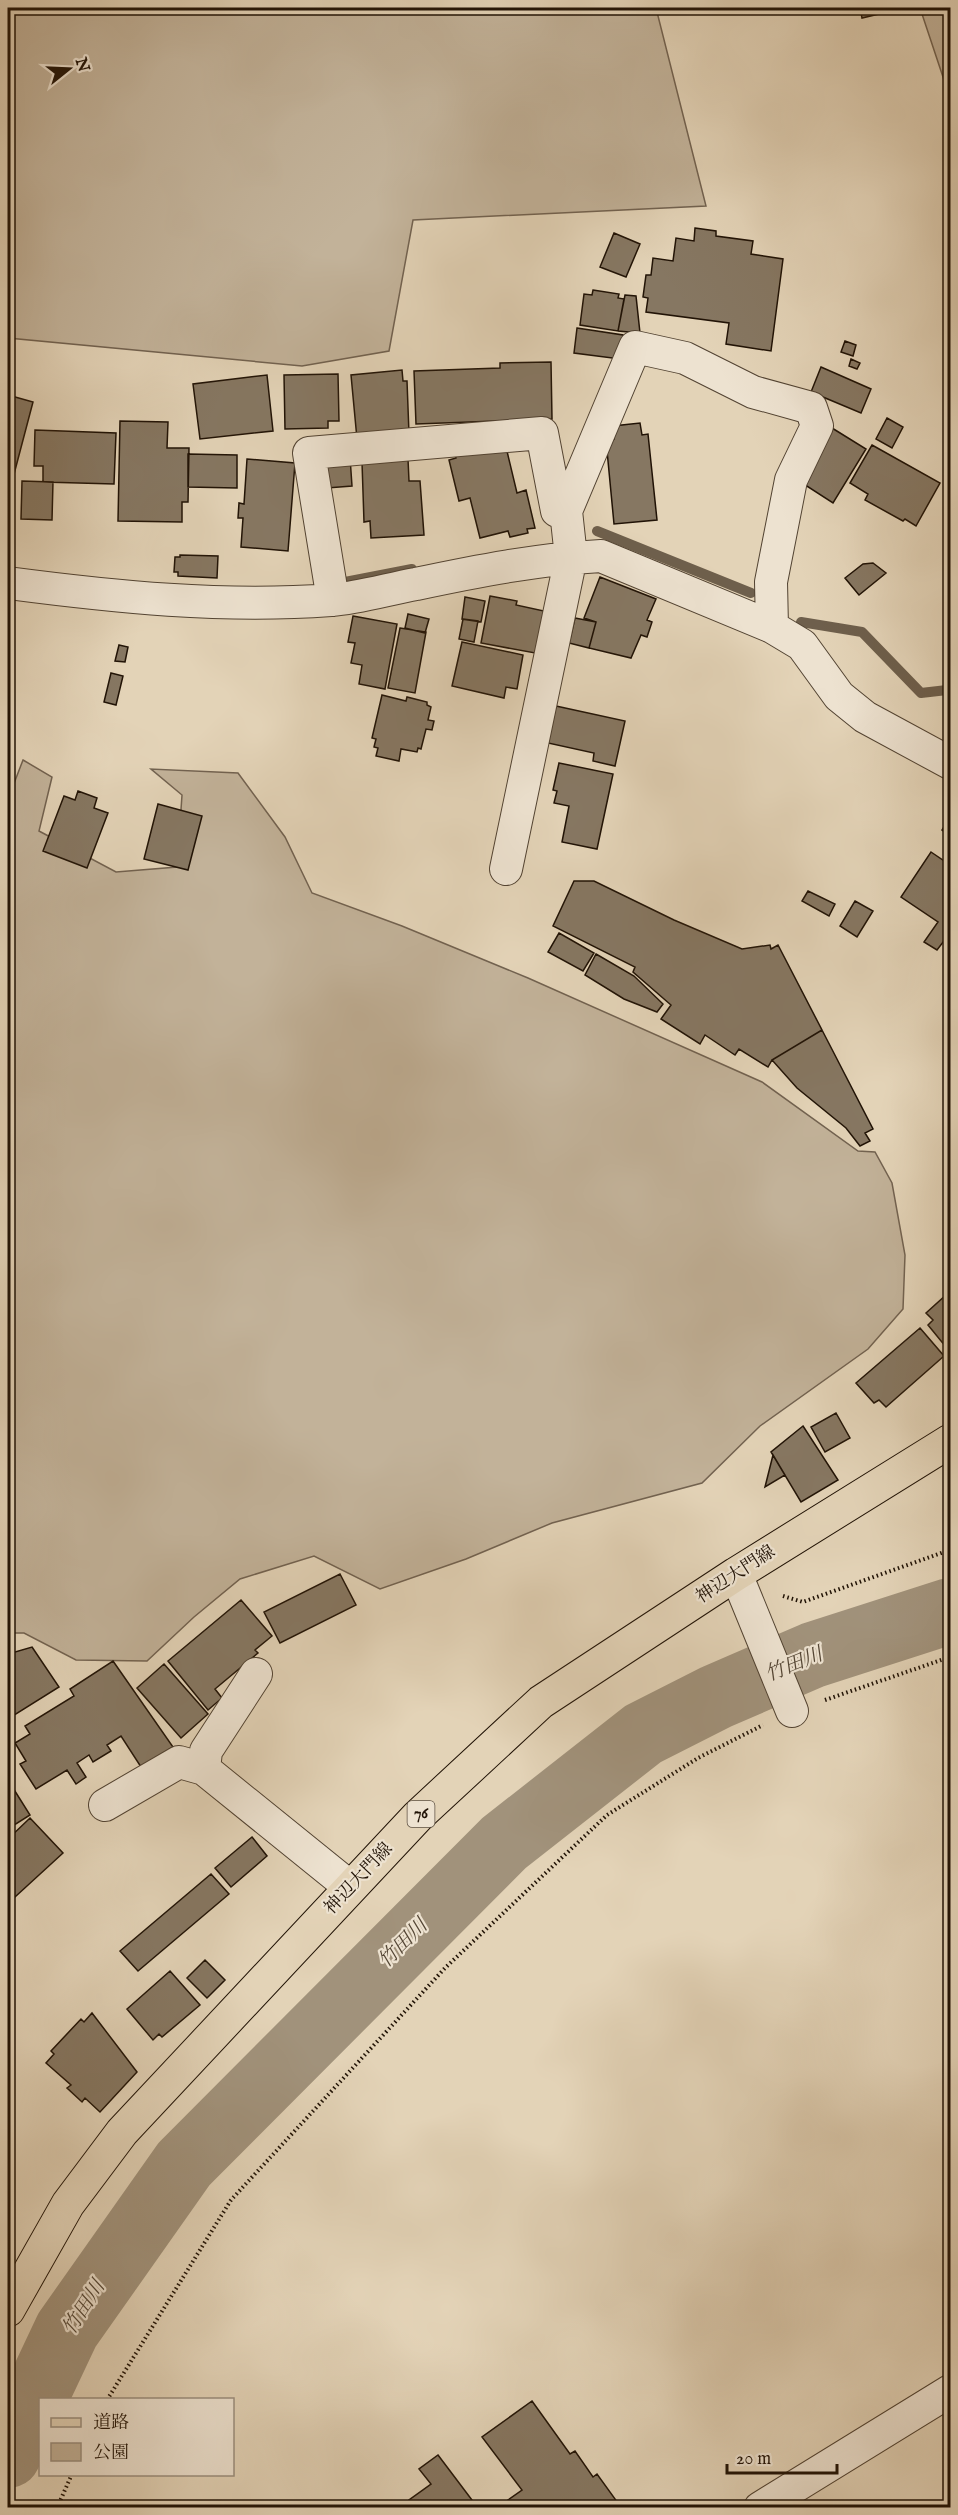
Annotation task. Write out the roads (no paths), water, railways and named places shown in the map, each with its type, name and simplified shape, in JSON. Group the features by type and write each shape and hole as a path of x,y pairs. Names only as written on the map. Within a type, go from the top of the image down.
{"main road":[{"name":"神辺大門線","path":"8,2310 68,2204 122,2132 418,1816 542,1702 736,1574 951,1441"}],"street":[{"path":"506,869 571,557 566,511 635,347 685,358 753,392 811,408 817,426 791,480 771,582 772,627"},
{"path":"333,600 309,453 542,433 557,511 566,511"},
{"path":"8,584 122,597 214,602 333,600 460,575 571,557 601,556 772,627 802,645 839,696 865,717 951,763"},
{"path":"736,1574 790,1705"},
{"path":"204,1769 206,1751 256,1674"},
{"path":"105,1805 179,1762 204,1769 350,1887"},
{"path":"760,2508 951,2391"}],"waterway":[{"path":"597,531 751,593"},
{"path":"345,582 412,569"},
{"path":"801,622 862,632 921,693 947,690 950,692"},
{"name":"竹田川","path":"8,2455 67,2330 184,2164 504,1843 643,1734 716,1697 813,1655 950,1611"}]}
